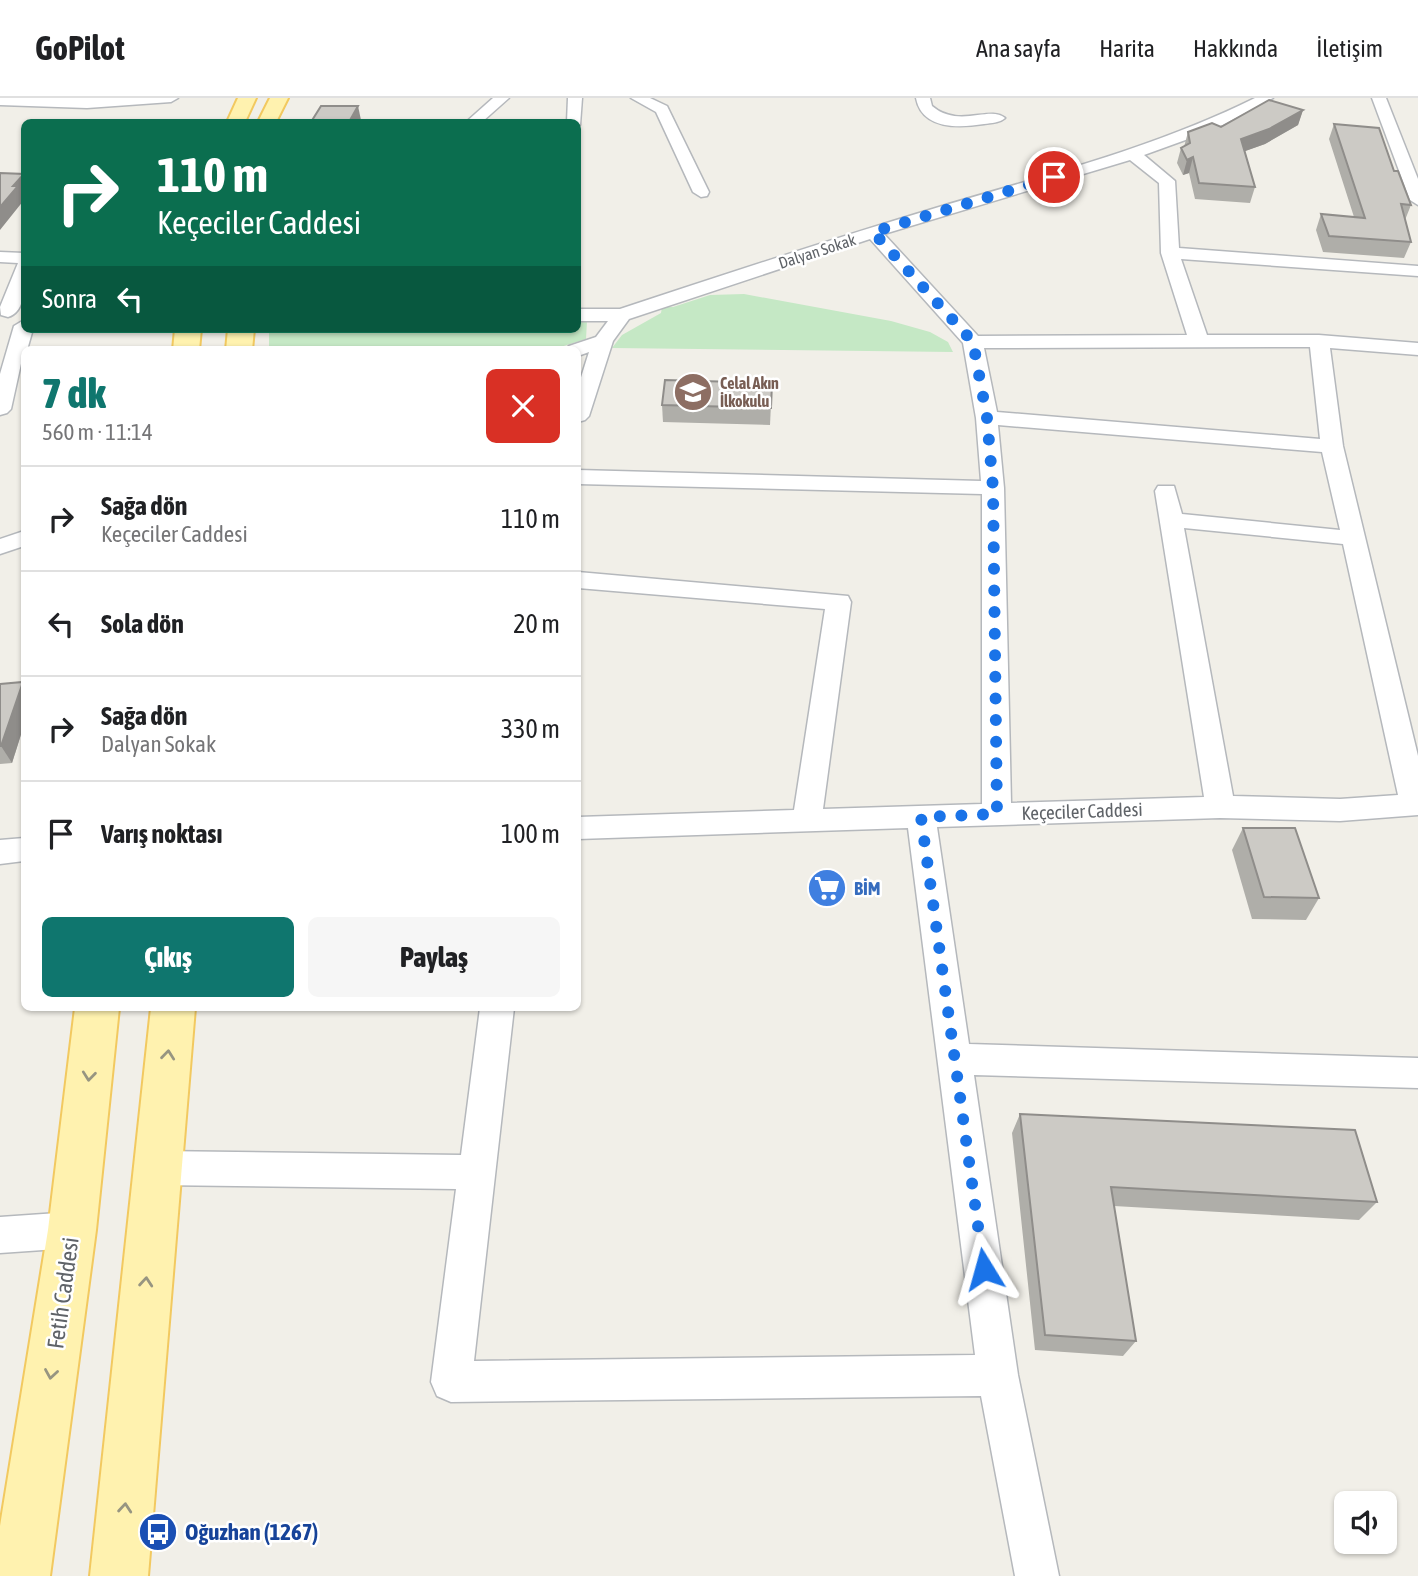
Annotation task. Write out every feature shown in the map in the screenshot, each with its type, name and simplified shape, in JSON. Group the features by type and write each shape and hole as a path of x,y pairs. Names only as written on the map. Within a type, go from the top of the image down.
{"main road":[{"path":"237,119 247,98"},
{"path":"268,119 278,98"},
{"name":"Fetih Caddesi","path":"21,1576 72,1230 97,1011"},
{"path":"119,1576 173,1011"}],"street":[{"path":"0,101 87,104 171,98"},
{"path":"477,119 502,98"},
{"path":"575,98 575,119"},
{"path":"638,98 662,109 701,192"},
{"path":"923,98 925,108 940,121 949,123 997,118"},
{"name":"Dalyan Sokak","path":"581,315 622,315 873,232 1132,154 1208,127 1266,98"},
{"path":"1379,98 1418,200"},
{"path":"81,119 87,104"},
{"path":"1132,154 1167,181 1170,253 1199,341"},
{"path":"873,232 973,342 987,418 993,488 997,814"},
{"path":"1170,253 1418,271"},
{"path":"0,257 21,258"},
{"path":"11,311 21,277"},
{"path":"581,407 603,341 622,315"},
{"path":"0,409 22,333"},
{"path":"581,348 603,341"},
{"path":"973,342 1319,341 1418,349"},
{"path":"1319,341 1332,446 1417,804"},
{"path":"987,418 1332,446"},
{"path":"581,477 993,488"},
{"path":"1166,491 1220,807"},
{"path":"1170,520 1352,538"},
{"path":"0,547 21,539"},
{"path":"581,580 839,602 807,821"},
{"name":"Keçeciler Caddesi","path":"581,828 1220,807 1340,810 1417,804"},
{"path":"921,817 998,1374 1037,1576"},
{"path":"0,852 21,850"},
{"path":"497,1011 451,1382 998,1374"},
{"path":"955,1059 1418,1073"},
{"path":"157,1168 478,1172"},
{"path":"0,1235 72,1230"}],"green space":[{"path":"744,294 891,321 930,332 948,342 953,352 612,348 622,335 661,313 662,307 673,307 710,295"},
{"path":"587,321 586,339 564,346 269,346 269,333 581,333 581,322"}],"building":[{"path":"1269,100 1303,110 1269,129 1241,139 1255,187 1199,183 1193,157 1187,160 1181,148 1190,143 1188,132 1212,123 1221,127"},
{"path":"321,106 358,106 351,119 313,119"},
{"path":"1334,124 1379,128 1394,171 1398,171 1411,205 1401,204 1411,242 1329,236 1321,214 1365,218"},
{"path":"0,173 21,174 13,186 18,186 0,207"},
{"path":"665,380 772,383 771,408 662,405"},
{"path":"21,682 1,746 0,746 0,684"},
{"path":"1243,828 1295,828 1319,898 1264,897"},
{"path":"1020,1114 1355,1130 1377,1202 1111,1187 1136,1341 1045,1335"}],"place":[{"name":"Celal Akın İlkokulu","path":"693,392"},
{"name":"BİM","path":"827,888"},
{"name":"Oğuzhan (1267)","path":"158,1532"}],"route":[{"path":"984,1269 921,817 997,814 993,488 987,418 973,342 873,232 1054,177"}]}
